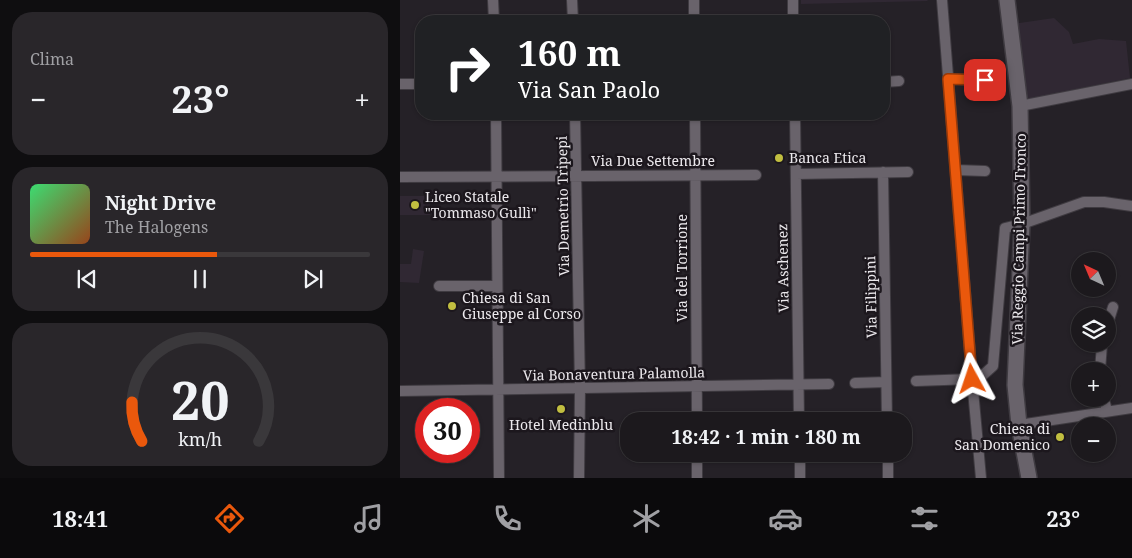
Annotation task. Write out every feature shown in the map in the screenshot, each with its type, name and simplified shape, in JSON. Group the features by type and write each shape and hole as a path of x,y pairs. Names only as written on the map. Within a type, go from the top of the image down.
{"street":[{"path":"494,0 494,15"},
{"path":"572,0 573,15"},
{"path":"694,0 694,15"},
{"path":"793,0 793,15"},
{"path":"942,0 981,478"},
{"name":"Via Reggio Campi Primo Tronco","path":"1006,0 1020,106 1022,224 1015,385 1019,424 1029,478"},
{"path":"948,79 985,80"},
{"path":"890,82 899,81"},
{"path":"400,84 415,84"},
{"path":"1020,106 1132,84"},
{"path":"496,120 499,478"},
{"name":"Via Demetrio Tripepi","path":"575,120 580,388 579,478"},
{"name":"Via del Torrione","path":"695,120 697,412"},
{"name":"Via Aschenez","path":"795,120 799,412"},
{"path":"956,170 985,171"},
{"name":"Via Filippini","path":"883,172 887,412"},
{"path":"796,174 908,172"},
{"name":"Via Due Settembre","path":"400,176 756,174"},
{"path":"916,381 972,379 983,375 994,366 1005,228 1022,224 1084,202 1104,202 1132,206"},
{"path":"439,286 497,286"},
{"path":"855,384 886,382"},
{"name":"Via Bonaventura Palamolla","path":"400,391 829,384"},
{"path":"1106,407 1107,412"},
{"path":"1019,424 1132,408"},
{"path":"697,462 698,478"},
{"path":"800,462 800,478"},
{"path":"888,462 888,478"}],"shaded area":[{"path":"801,0 927,0 928,1 801,4"},
{"path":"1054,18 1069,32 1073,44 1099,39 1126,41 1130,78 1024,100 1013,24"},
{"name":"Liceo Statale \"Tommaso Gullì\"","path":"400,196 430,196 430,215 400,215"},
{"name":"Liceo Statale \"Tommaso Gullì\"","path":"413,249 424,251 419,283 400,282 400,264 411,264"}],"place":[{"name":"Banca Etica","path":"779,158"},
{"name":"Liceo Statale \"Tommaso Gullì\"","path":"415,205"},
{"name":"Chiesa di San Giuseppe al Corso","path":"452,306"},
{"name":"Hotel Medinblu","path":"561,409"},
{"name":"Chiesa di San Domenico","path":"1060,437"}],"route":[{"path":"972,379 948,79 985,80"}]}
